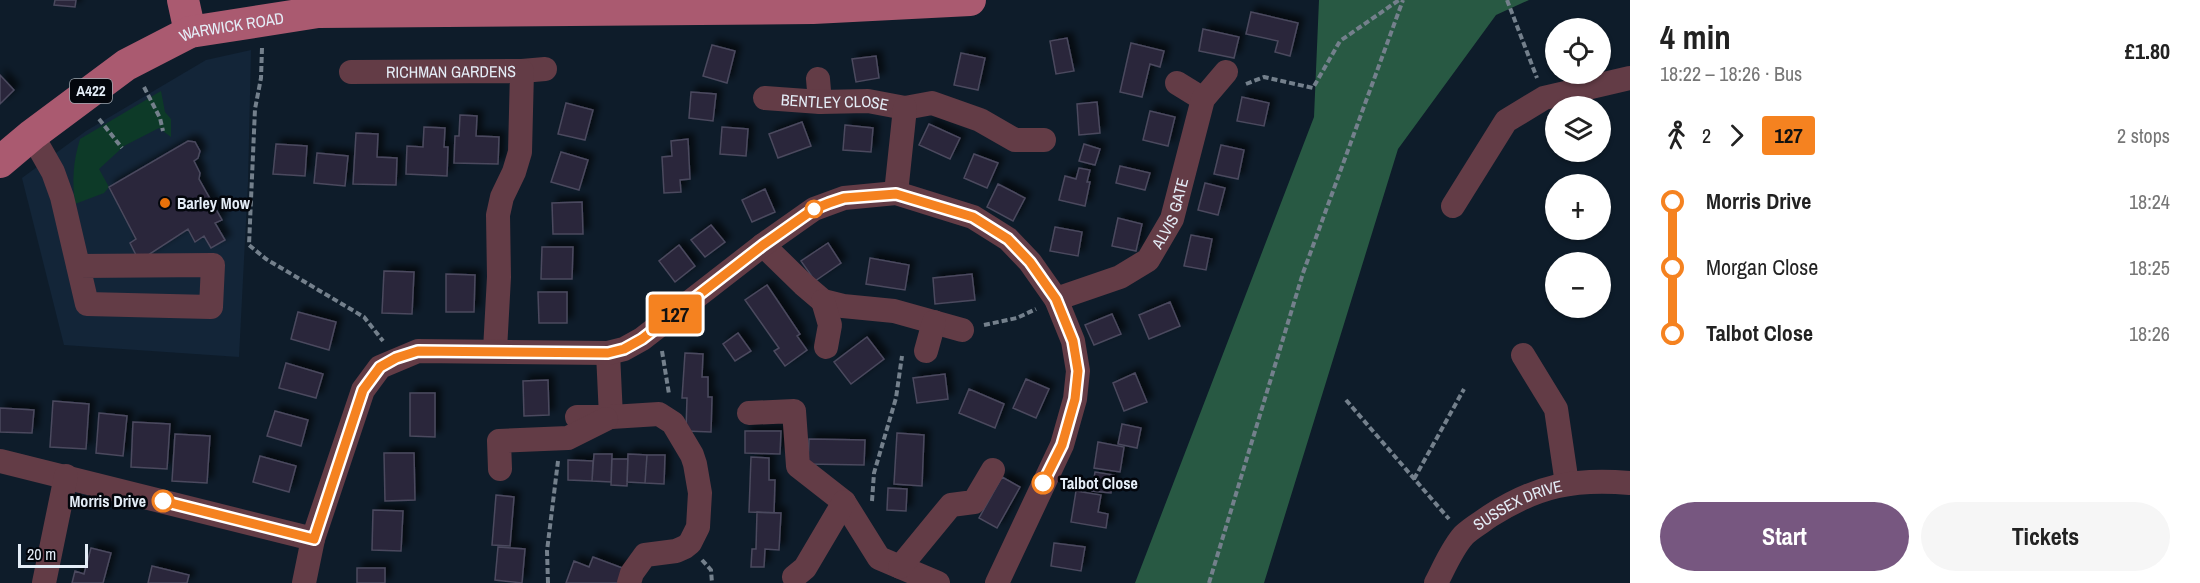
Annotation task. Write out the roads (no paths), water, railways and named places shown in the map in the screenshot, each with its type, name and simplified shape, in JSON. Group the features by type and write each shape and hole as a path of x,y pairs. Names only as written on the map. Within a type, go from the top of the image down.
{"main road":[{"path":"183,0 190,32"},
{"name":"WARWICK ROAD","path":"0,162 82,97 132,62 190,32 318,12 970,0"}],"street":[{"name":"RICHMAN GARDENS","path":"351,72 533,70 520,152 514,172 502,197 498,215 500,278 495,350"},
{"name":"ALVIS GATE","path":"1056,299 1120,277 1148,260 1172,219 1203,99 1235,78"},
{"path":"1453,206 1506,121 1544,98 1630,78"},
{"path":"1177,83 1203,99"},
{"name":"BENTLEY CLOSE","path":"765,98 819,90 905,108 932,104 980,120 1015,140 1044,140"},
{"name":"BENTLEY CLOSE","path":"896,194 905,108"},
{"path":"32,135 53,172 62,197 78,266 87,304 211,307 213,265 78,266"},
{"path":"304,583 314,539 363,390 380,367 396,358 418,351 495,350 608,353 624,349 814,209 844,198 896,194 973,217 1008,239 1030,262 1056,299 1073,341 1078,371 1075,399 1062,445 997,583"},
{"path":"763,245 803,285 823,300 843,306 894,311 962,330"},
{"path":"823,300 830,325 826,347"},
{"path":"926,351 934,322"},
{"path":"608,353 611,417"},
{"path":"1523,355 1556,409 1567,484"},
{"path":"749,413 794,411 798,466 849,510 879,558 938,583"},
{"path":"577,417 659,414 674,425 695,464 700,493 698,526 690,543 676,551 645,555 635,567 629,583"},
{"path":"500,469 499,441 568,438 611,417"},
{"path":"0,461 314,539"},
{"path":"900,567 951,505 974,502 993,470"},
{"path":"44,583 66,476"},
{"name":"SUSSEX DRIVE","path":"1436,583 1464,535 1512,502 1539,490 1567,484 1603,481 1630,483"},
{"path":"794,577 804,568 849,510"}],"place":[{"name":"Barley Mow","path":"165,203"},
{"name":"Talbot Close","path":"1043,483"},
{"name":"Morris Drive","path":"163,501"}]}
